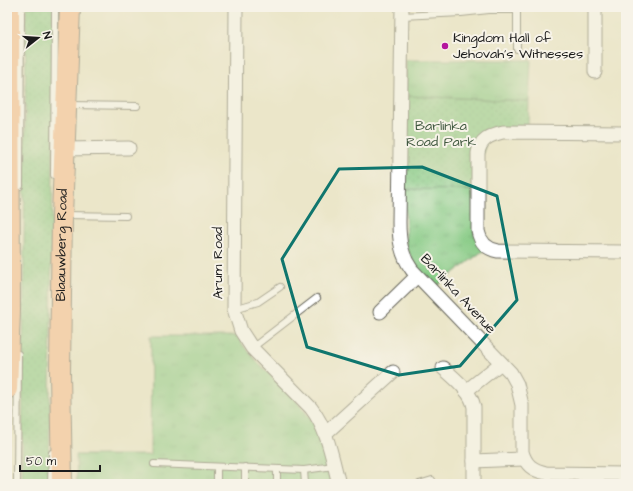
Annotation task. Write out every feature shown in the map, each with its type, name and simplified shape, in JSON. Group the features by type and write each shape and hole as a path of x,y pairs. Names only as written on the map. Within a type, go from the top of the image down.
{"main road":[{"path":"7,389 9,300 9,7"},
{"name":"Blaauwberg Road","path":"62,484 60,373 62,215 70,7"}],"street":[{"name":"Arum Road","path":"236,7 234,310 241,331 252,348 318,417 326,433 339,484"},
{"path":"595,7 595,72"},
{"name":"Barlinka Avenue","path":"402,11 399,238 406,261 418,276 511,373 522,405 522,452 524,459"},
{"path":"626,133 503,132 491,134 486,138 479,149 478,154 478,231 480,239 486,246 498,250 626,252"},
{"path":"64,149 129,148"},
{"path":"380,312 418,276"},
{"path":"466,390 501,363"},
{"path":"444,368 466,390 471,397 474,407 474,484"},
{"path":"326,433 393,372"},
{"path":"474,461 524,459 529,467 536,471 546,473 626,474"}],"lane":[{"path":"20,190 21,7"},
{"path":"54,182 55,7"},
{"path":"402,11 461,13 489,8 517,9 517,48"},
{"path":"66,105 137,106"},
{"path":"62,215 126,216"},
{"path":"234,310 258,302 280,287"},
{"path":"252,348 317,298"},
{"path":"17,484 18,349"},
{"path":"51,484 52,444"},
{"path":"154,464 304,470 334,466"},
{"path":"217,467 217,484"},
{"path":"245,468 245,484"},
{"path":"277,469 277,484"},
{"path":"304,470 305,484"},
{"path":"419,484 432,480"}],"highlighted area":[{"path":"422,167 497,196 517,300 460,366 399,375 307,347 282,259 339,169"}],"green space":[{"path":"26,7 55,7 49,484 22,484"},
{"path":"406,60 531,60 529,101 406,96"},
{"name":"Barlinka Road Park","path":"406,96 529,101 528,128 490,129 472,190 405,189"},
{"path":"405,189 472,190 484,250 434,288 416,268 406,246"},
{"path":"151,336 237,336 254,359 296,400 313,423 323,445 332,484 77,484 76,455 150,455"}],"place":[{"name":"Kingdom Hall of Jehovah's Witnesses","path":"445,46"}]}
